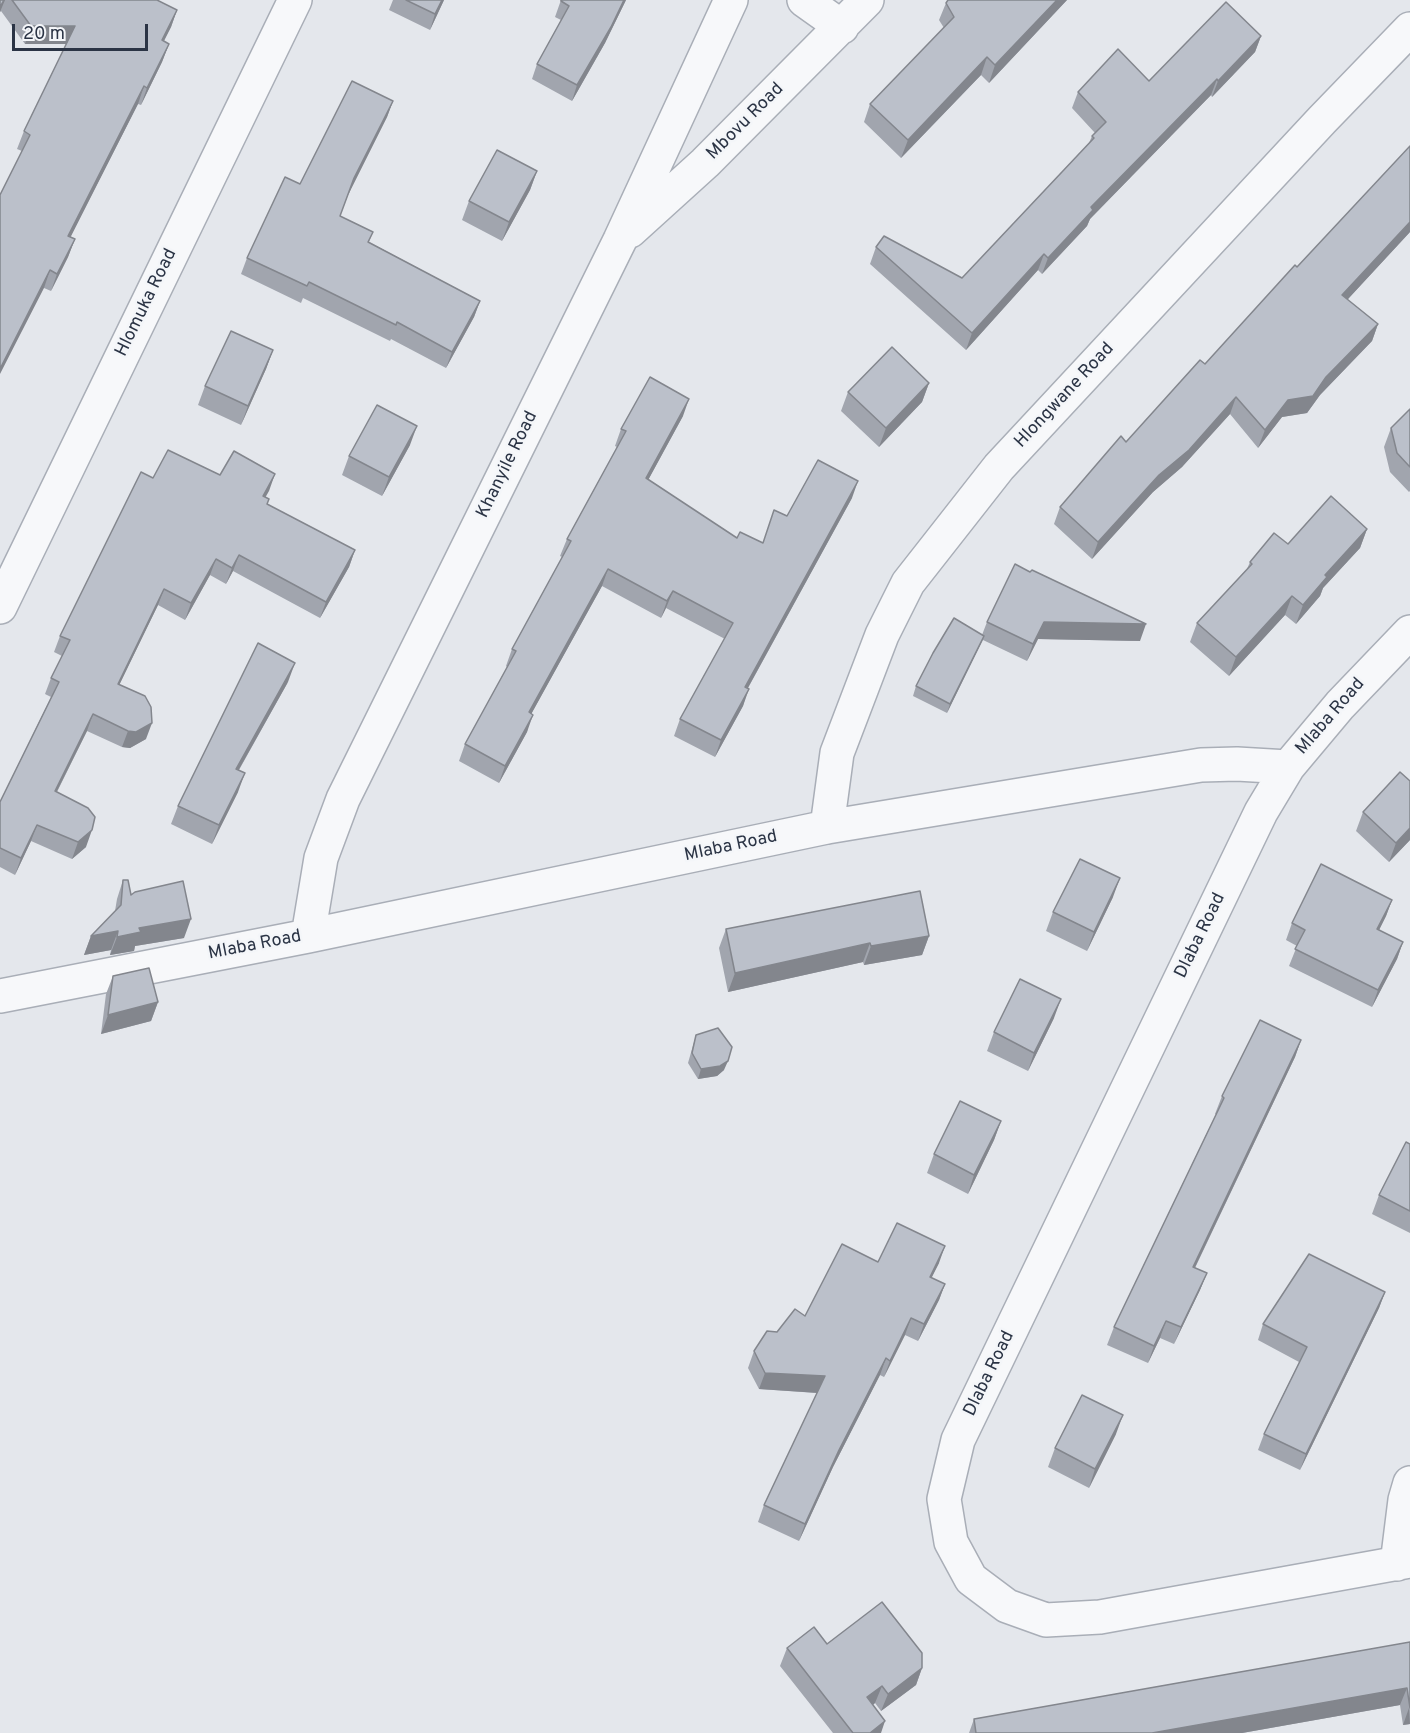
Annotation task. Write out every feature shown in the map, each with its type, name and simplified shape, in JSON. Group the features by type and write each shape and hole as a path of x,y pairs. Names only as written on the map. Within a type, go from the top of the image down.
{"street":[{"name":"Hlomuka Road","path":"0,607 295,0"},
{"name":"Khanyile Road","path":"308,936 321,858 343,799 620,240 731,0"},
{"path":"804,0 842,27"},
{"name":"Mbovu Road","path":"620,240 705,163 867,0"},
{"name":"Hlongwane Road","path":"827,827 837,753 882,635 908,583 999,467 1410,29"},
{"name":"Mlaba Road","path":"0,996 308,936 827,827 1201,765 1237,764 1287,767 1340,705 1410,632"},
{"name":"Dlaba Road","path":"1287,767 1261,812 958,1440 944,1498 951,1542 971,1579 1007,1606 1046,1620 1100,1617 1404,1563"},
{"path":"1404,1563 1405,1500 1410,1483"}],"building":[{"path":"12,0 157,0 177,10 162,40 169,44 147,88 144,86 68,236 75,239 57,274 50,270 0,369 0,195 30,135 24,131 75,26 31,26"},
{"path":"406,0 442,0 435,14"},
{"path":"561,0 624,0 577,85 537,64 569,6"},
{"path":"948,0 1057,0 995,65 987,57 908,140 870,104 954,17 946,3"},
{"path":"1226,2 1261,36 1091,207 1093,210 1048,258 1044,254 972,333 876,247 884,236 962,278 1094,138 1092,136 1106,122 1078,92 1118,49 1149,81"},
{"path":"352,81 393,101 354,178 340,216 373,232 368,242 480,301 452,352 397,322 396,325 309,282 307,286 247,258 285,177 300,184"},
{"path":"1410,146 1410,222 1342,295 1378,324 1326,377 1313,396 1288,400 1265,430 1236,397 1189,450 1159,475 1098,542 1060,507 1121,436 1126,442 1200,360 1205,364 1295,265 1297,267"},
{"path":"497,150 537,171 509,222 469,201"},
{"path":"231,331 273,350 248,406 205,386"},
{"path":"892,347 929,383 886,428 848,392"},
{"path":"650,377 689,399 646,478 737,538 740,532 763,543 774,510 787,516 818,460 858,481 745,687 749,689 721,740 680,719 733,623 673,591 667,601 608,569 529,712 533,715 505,766 465,744 516,651 512,649 571,541 567,539 626,431 621,429"},
{"path":"377,405 417,426 389,477 349,456"},
{"path":"1410,409 1410,467 1397,453 1391,428"},
{"path":"168,450 220,475 234,451 275,474 263,496 269,499 267,504 355,550 326,602 239,555 232,568 216,559 191,603 164,589 118,684 145,696 151,707 152,723 136,732 128,731 93,714 55,791 88,808 95,817 92,830 78,842 37,825 21,858 0,848 0,802 59,682 51,678 70,640 60,636 141,472 153,478"},
{"path":"1331,496 1367,529 1325,575 1327,577 1303,605 1292,596 1236,657 1197,623 1252,564 1250,562 1274,533 1288,544"},
{"path":"1015,564 1146,624 1044,622 1033,644 987,622"},
{"path":"954,618 984,636 950,704 916,686"},
{"path":"258,643 295,663 236,769 245,773 219,825 178,806"},
{"path":"1400,772 1410,781 1410,828 1396,843 1363,812"},
{"path":"1080,859 1120,878 1094,932 1053,912"},
{"path":"1321,864 1392,900 1377,929 1403,942 1378,990 1295,949 1305,930 1292,923"},
{"path":"123,880 128,880 131,895 135,892 183,881 191,919 139,928 141,932 117,937 118,931 91,936 121,905"},
{"path":"920,891 929,936 871,946 870,943 735,973 726,929"},
{"path":"149,968 158,1002 108,1015 113,976"},
{"path":"1020,979 1061,999 1034,1053 994,1032"},
{"path":"1260,1020 1301,1040 1193,1267 1207,1273 1181,1327 1166,1321 1154,1346 1114,1327"},
{"path":"718,1028 732,1047 728,1061 720,1066 701,1069 692,1053 696,1035"},
{"path":"960,1101 1001,1121 974,1175 934,1154"},
{"path":"1406,1142 1410,1144 1410,1211 1379,1195"},
{"path":"897,1223 945,1246 930,1277 945,1284 924,1324 911,1318 890,1361 886,1358 839,1450 805,1524 764,1505 825,1376 765,1373 754,1351 767,1331 777,1332 795,1309 805,1316 842,1244 878,1262"},
{"path":"1309,1254 1385,1292 1306,1454 1264,1434 1307,1347 1263,1324"},
{"path":"1082,1395 1123,1415 1095,1469 1055,1448"},
{"path":"882,1602 922,1653 922,1668 888,1694 882,1686 867,1697 885,1721 870,1733 853,1733 787,1648 814,1627 827,1644"},
{"path":"1410,1642 1410,1708 1407,1688 1152,1733 976,1733 974,1719"}]}
